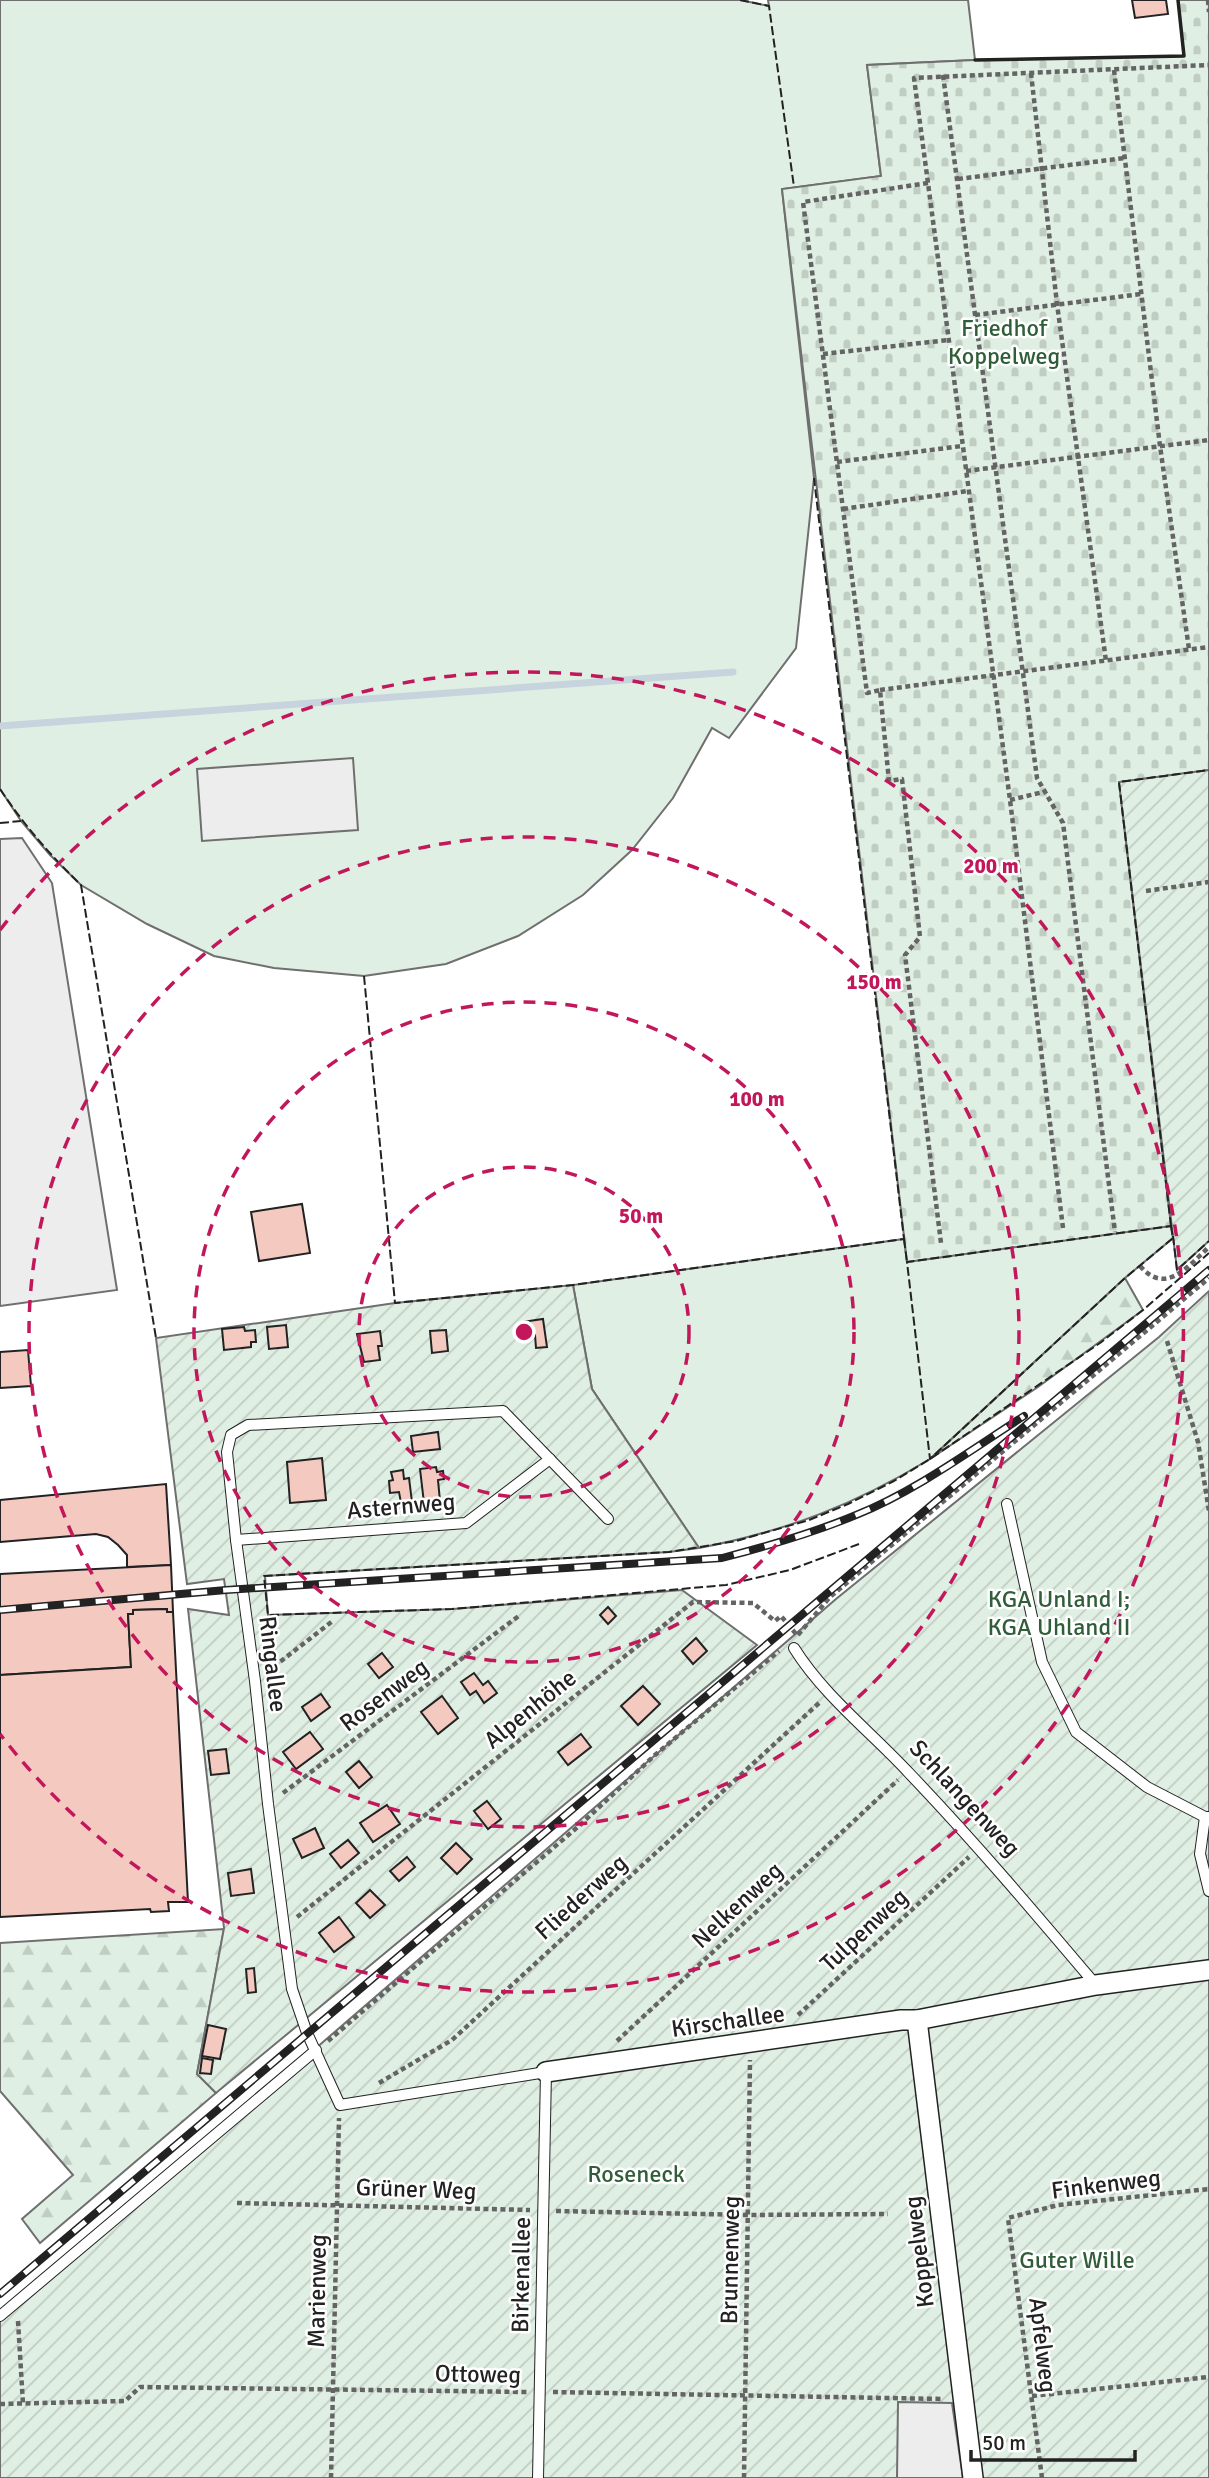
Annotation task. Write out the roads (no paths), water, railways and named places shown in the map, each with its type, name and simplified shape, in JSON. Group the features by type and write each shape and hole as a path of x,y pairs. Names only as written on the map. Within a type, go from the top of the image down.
{"street":[{"path":"917,2020 1096,1985 1209,1970"},
{"name":"Kirschallee","path":"547,2072 901,2020 917,2020"},
{"name":"Koppelweg","path":"917,2020 973,2478"}],"lane":[{"name":"Ringallee","path":"547,2072 340,2105 307,2034 292,1989 227,1452 231,1435 247,1425 503,1411 608,1519"},
{"name":"Asternweg","path":"236,1540 466,1523 550,1460"},
{"path":"1007,1504 1042,1662 1076,1732 1147,1787 1207,1817 1200,1854 1209,1891"},
{"name":"Schlangenweg","path":"793,1644 808,1671 908,1771 979,1848 1096,1985"},
{"path":"0,2316 316,2050"},
{"name":"Birkenallee","path":"538,2478 547,2072"}],"waterway":[{"path":"0,726 733,672"}],"railway":[{"path":"0,2294 1209,1270"},
{"path":"0,1610 226,1590 722,1558 807,1533 878,1506 942,1470 1024,1416"}],"park label":[{"name":"Friedhof Koppelweg","path":"1004,342"},
{"name":"KGA Unland I; KGA Uhland II","path":"1059,1613"},
{"name":"Roseneck","path":"636,2174"},
{"name":"Guter Wille","path":"1077,2260"}]}
